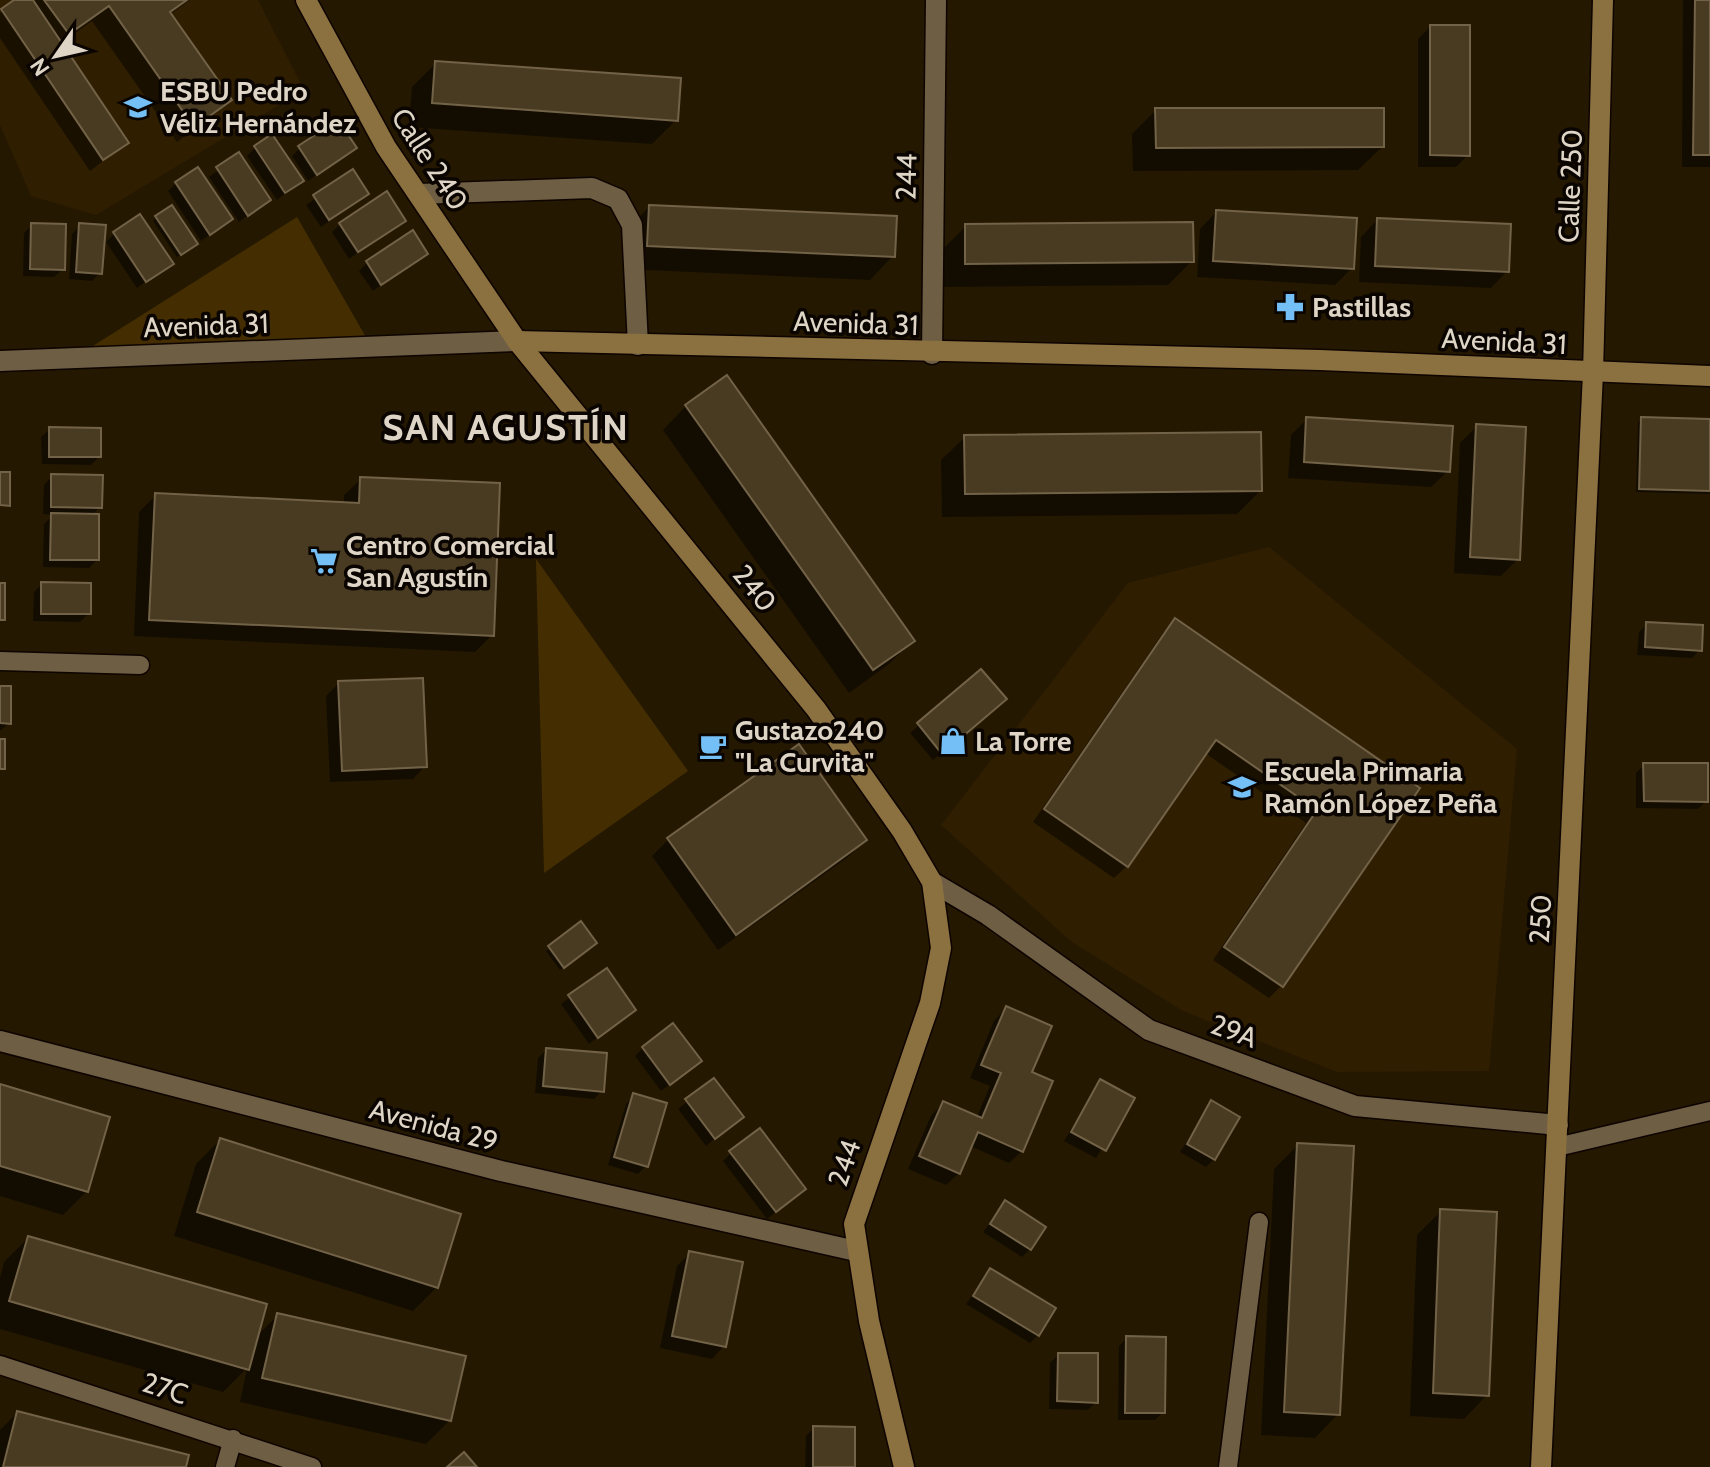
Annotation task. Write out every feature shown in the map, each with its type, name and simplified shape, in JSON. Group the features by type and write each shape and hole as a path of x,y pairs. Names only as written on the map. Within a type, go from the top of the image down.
{"street":[{"name":"Calle 240","path":"306,0 386,147 517,341"},
{"name":"244","path":"932,354 936,0"},
{"name":"Calle 250","path":"1593,373 1603,0"},
{"path":"418,194 592,188 618,199 632,225 638,345"},
{"name":"Avenida 31","path":"0,361 517,341 932,354 1320,360 1710,376"},
{"name":"240","path":"517,341 816,709 902,831 932,882"},
{"name":"250","path":"1541,1467 1593,373"},
{"name":"244","path":"904,1467 856,1251 854,1224 930,1003 941,948 932,882"},
{"name":"29A","path":"932,882 988,915 1149,1030 1355,1106 1558,1125"},
{"name":"Avenida 29","path":"0,1041 501,1171 856,1251"},
{"path":"904,1467 912,1467"}],"lane":[{"path":"0,661 140,665"},
{"path":"1557,1147 1710,1111"},
{"path":"1228,1467 1259,1222"},
{"name":"27C","path":"0,1365 312,1467"},
{"path":"225,1467 233,1439"}],"shaded area":[{"name":"ESBU Pedro Véliz Hernández","path":"0,0 258,0 304,90 96,215 31,196 0,125"},
{"path":"297,217 367,339 77,356"},
{"name":"Escuela Primaria Ramón López Peña","path":"1269,547 1517,749 1489,1071 1337,1072 1183,1011 1072,942 941,825 1128,583"},
{"path":"536,559 688,771 544,873"}],"building":[{"path":"14,0 33,0 129,143 103,160 1,9"},
{"path":"44,0 187,0 170,12 232,100 194,127 109,6 69,34"},
{"path":"1695,0 1710,0 1710,155 1693,155"},
{"path":"1430,25 1470,25 1470,156 1430,155"},
{"path":"435,61 681,78 678,121 432,103"},
{"path":"1155,108 1384,108 1384,147 1156,148"},
{"path":"338,120 357,148 317,175 298,146"},
{"path":"272,134 304,181 285,193 254,146"},
{"path":"239,152 271,200 248,216 216,167"},
{"path":"198,167 233,219 210,235 175,182"},
{"path":"353,169 369,194 329,220 313,195"},
{"path":"387,191 406,221 358,252 339,223"},
{"path":"172,205 198,244 181,255 155,216"},
{"path":"649,205 897,216 895,257 647,246"},
{"path":"1216,210 1357,218 1354,269 1213,261"},
{"path":"140,214 174,264 146,282 113,232"},
{"path":"1377,218 1511,224 1509,272 1375,266"},
{"path":"1193,222 1194,262 965,264 965,224"},
{"path":"31,223 66,224 65,270 30,269"},
{"path":"79,223 106,225 102,274 76,272"},
{"path":"413,230 428,254 381,285 366,261"},
{"path":"727,375 915,641 873,670 685,405"},
{"path":"1306,417 1453,426 1450,472 1304,462"},
{"path":"1641,417 1710,419 1710,491 1639,489"},
{"path":"1476,424 1526,427 1520,560 1470,557"},
{"path":"49,427 101,428 101,457 49,457"},
{"path":"1261,432 1262,491 965,494 964,435"},
{"path":"0,472 10,472 10,506 0,505"},
{"path":"51,474 103,475 102,508 51,507"},
{"name":"Centro Comercial San Agustín","path":"360,477 500,483 494,636 149,620 155,493 359,503"},
{"path":"51,513 99,514 99,560 50,560"},
{"path":"41,582 91,583 91,614 41,614"},
{"path":"0,583 5,583 5,620 0,620"},
{"path":"1175,618 1420,788 1283,987 1224,947 1317,810 1216,740 1128,867 1044,809"},
{"path":"1646,622 1703,625 1702,651 1645,647"},
{"path":"981,669 1007,699 942,754 917,723"},
{"path":"423,678 427,767 342,771 338,681"},
{"path":"0,686 11,686 11,724 0,723"},
{"path":"0,739 5,739 5,769 0,769"},
{"path":"799,744 867,840 736,935 667,838"},
{"path":"1643,763 1708,763 1708,802 1644,801"},
{"path":"581,921 597,943 564,968 548,946"},
{"path":"607,968 636,1010 598,1038 568,995"},
{"path":"1006,1006 1052,1026 1032,1072 1053,1081 1023,1152 978,1132 960,1174 919,1156 943,1101 982,1118 1001,1073 981,1065"},
{"path":"673,1023 702,1061 670,1085 642,1047"},
{"path":"546,1048 607,1053 604,1092 543,1086"},
{"path":"714,1078 744,1117 715,1139 685,1099"},
{"path":"1100,1079 1135,1098 1106,1151 1071,1132"},
{"path":"0,1084 110,1117 88,1192 0,1166"},
{"path":"633,1093 667,1103 648,1167 614,1157"},
{"path":"1211,1100 1240,1117 1215,1160 1187,1144"},
{"path":"760,1128 806,1189 776,1212 729,1151"},
{"path":"220,1138 461,1214 438,1288 197,1212"},
{"path":"1297,1143 1354,1146 1340,1415 1284,1412"},
{"path":"1005,1200 1046,1227 1031,1250 990,1224"},
{"path":"1440,1209 1497,1212 1489,1396 1433,1393"},
{"path":"28,1236 267,1304 249,1370 9,1301"},
{"path":"689,1251 743,1262 726,1347 672,1336"},
{"path":"990,1268 1056,1308 1039,1336 973,1296"},
{"path":"277,1313 466,1356 451,1421 262,1378"},
{"path":"1126,1336 1166,1337 1165,1413 1125,1413"},
{"path":"1058,1353 1098,1353 1098,1403 1057,1401"},
{"path":"17,1411 189,1455 186,1467 3,1467"},
{"path":"813,1426 855,1427 855,1467 813,1467"},
{"path":"464,1452 477,1467 447,1467"}],"place":[{"name":"ESBU Pedro Véliz Hernández","path":"138,107"},
{"name":"Pastillas","path":"1290,307"},
{"name":"Centro Comercial San Agustín","path":"324,561"},
{"name":"La Torre","path":"953,741"},
{"name":"Gustazo240 \"La Curvita\"","path":"713,746"},
{"name":"Escuela Primaria Ramón López Peña","path":"1242,787"}],"district":[{"name":"SAN AGUSTÍN","path":"506,427"}]}
